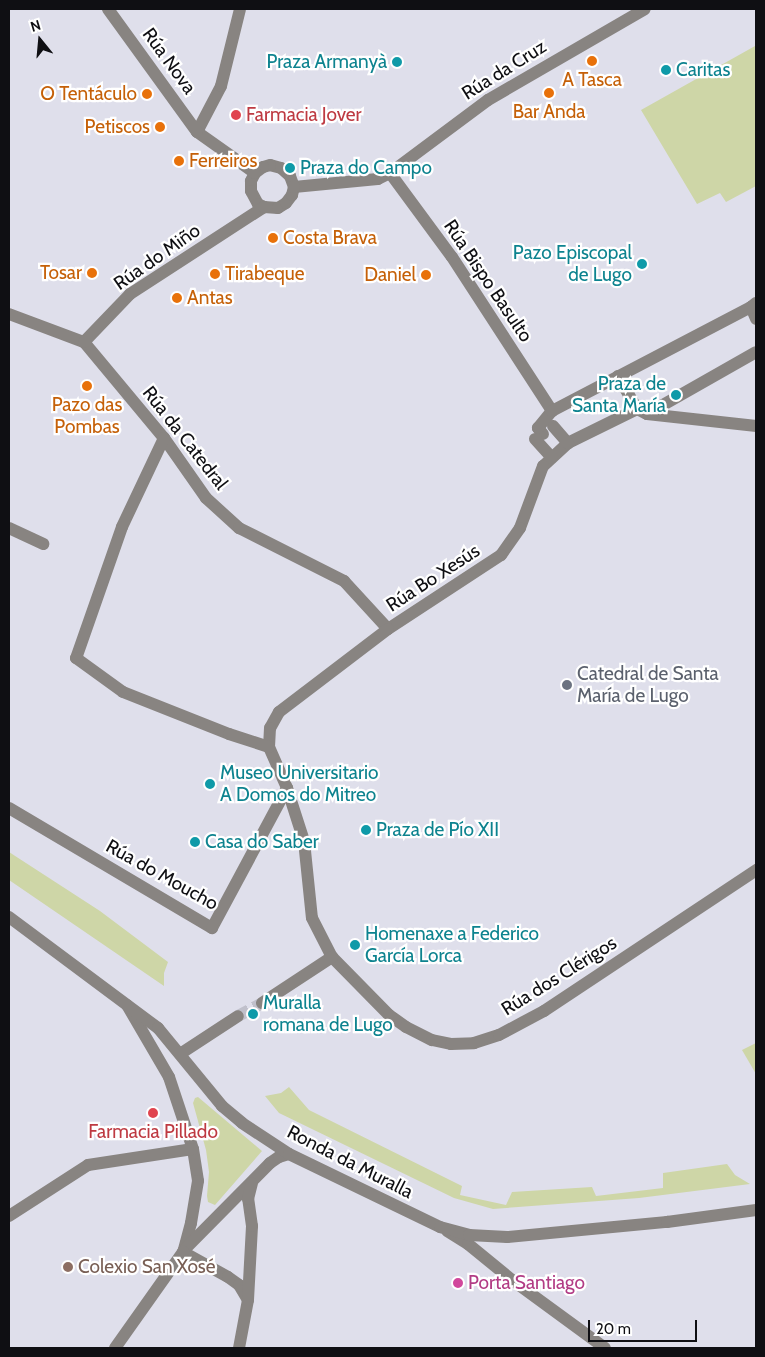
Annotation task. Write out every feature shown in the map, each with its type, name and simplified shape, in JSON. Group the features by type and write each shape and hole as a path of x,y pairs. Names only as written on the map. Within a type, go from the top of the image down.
{"street":[{"name":"Rúa Nova","path":"108,9 197,132"},
{"path":"240,9 221,86 197,132 255,173"},
{"name":"Rúa da Cruz","path":"390,173 488,100 645,9"},
{"path":"264,207 258,204 251,192 251,181 255,173 263,167 270,165 281,168 290,176 294,186 378,179 390,173"},
{"name":"Rúa Bispo Basulto","path":"390,173 452,257 552,411"},
{"name":"Rúa do Miño","path":"84,342 130,294 264,207 278,208 286,203 292,195 294,186"},
{"path":"756,319 754,305 552,411 538,428 544,433 568,443 642,412 756,352"},
{"path":"10,318 84,342"},
{"name":"Rúa da Catedral","path":"84,342 164,438 206,498 239,528 344,580 388,629"},
{"path":"618,376 642,412 756,426"},
{"path":"544,433 552,458"},
{"path":"164,438 122,527 76,658 123,692 229,734 269,746 287,788 304,841 312,918 332,957 262,1003"},
{"name":"Rúa Bo Xesús","path":"269,746 270,728 279,712 388,629 501,555 520,528 543,466 568,443"},
{"path":"9,528 44,544"},
{"name":"Rúa do Moucho","path":"9,808 212,928 287,788"},
{"name":"Rúa dos Clérigos","path":"332,957 389,1015 406,1027 432,1040 452,1044 474,1044 499,1035 544,1011 756,870"},
{"name":"Ronda da Muralla","path":"9,917 158,1028 222,1106 242,1123 289,1154 440,1227 469,1235 507,1237 667,1222 756,1210"},
{"path":"126,1005 169,1076 193,1149 197,1188 191,1223 183,1252"},
{"path":"180,1054 238,1016"},
{"path":"9,1216 88,1165 193,1149"},
{"path":"115,1348 183,1252 270,1163 279,1157 289,1154"},
{"path":"239,1348 248,1300 252,1226 248,1199 252,1183"},
{"path":"440,1227 468,1244 512,1280 605,1348"},
{"path":"183,1252 228,1276 239,1285 248,1300"}],"green space":[{"path":"755,46 756,186 726,202 720,193 697,204 641,110"},
{"path":"9,852 100,911 168,962 164,973 164,986 9,880"},
{"path":"756,1043 756,1074 742,1050"},
{"path":"289,1087 309,1110 462,1186 460,1195 506,1205 512,1192 592,1187 596,1196 663,1188 663,1173 727,1164 735,1175 750,1184 639,1198 493,1209 454,1198 279,1113 265,1096 281,1093"},
{"path":"198,1097 262,1151 215,1205 208,1202 207,1196 209,1172 206,1150 193,1103 195,1098"}],"tunnel":[{"path":"238,1016 262,1003"}],"place":[{"name":"A Tasca","path":"592,61"},
{"name":"Praza Armanyà","path":"397,62"},
{"name":"Caritas","path":"666,70"},
{"name":"Bar Anda","path":"549,93"},
{"name":"O Tentáculo","path":"147,94"},
{"name":"Farmacia Jover","path":"236,115"},
{"name":"Petiscos","path":"160,127"},
{"name":"Ferreiros","path":"179,161"},
{"name":"Praza do Campo","path":"290,168"},
{"name":"Costa Brava","path":"273,238"},
{"name":"Pazo Episcopal de Lugo","path":"642,264"},
{"name":"Tosar","path":"92,273"},
{"name":"Tirabeque","path":"215,274"},
{"name":"Daniel","path":"426,275"},
{"name":"Antas","path":"177,298"},
{"name":"Pazo das Pombas","path":"87,386"},
{"name":"Praza de Santa María","path":"676,395"},
{"name":"Catedral de Santa María de Lugo","path":"567,685"},
{"name":"Museo Universitario A Domos do Mitreo","path":"210,784"},
{"name":"Praza de Pío XII","path":"366,830"},
{"name":"Casa do Saber","path":"195,842"},
{"name":"Homenaxe a Federico García Lorca","path":"355,945"},
{"name":"Muralla romana de Lugo","path":"253,1014"},
{"name":"Farmacia Pillado","path":"153,1113"},
{"name":"Colexio San Xosé","path":"68,1267"},
{"name":"Porta Santiago","path":"458,1283"}]}
